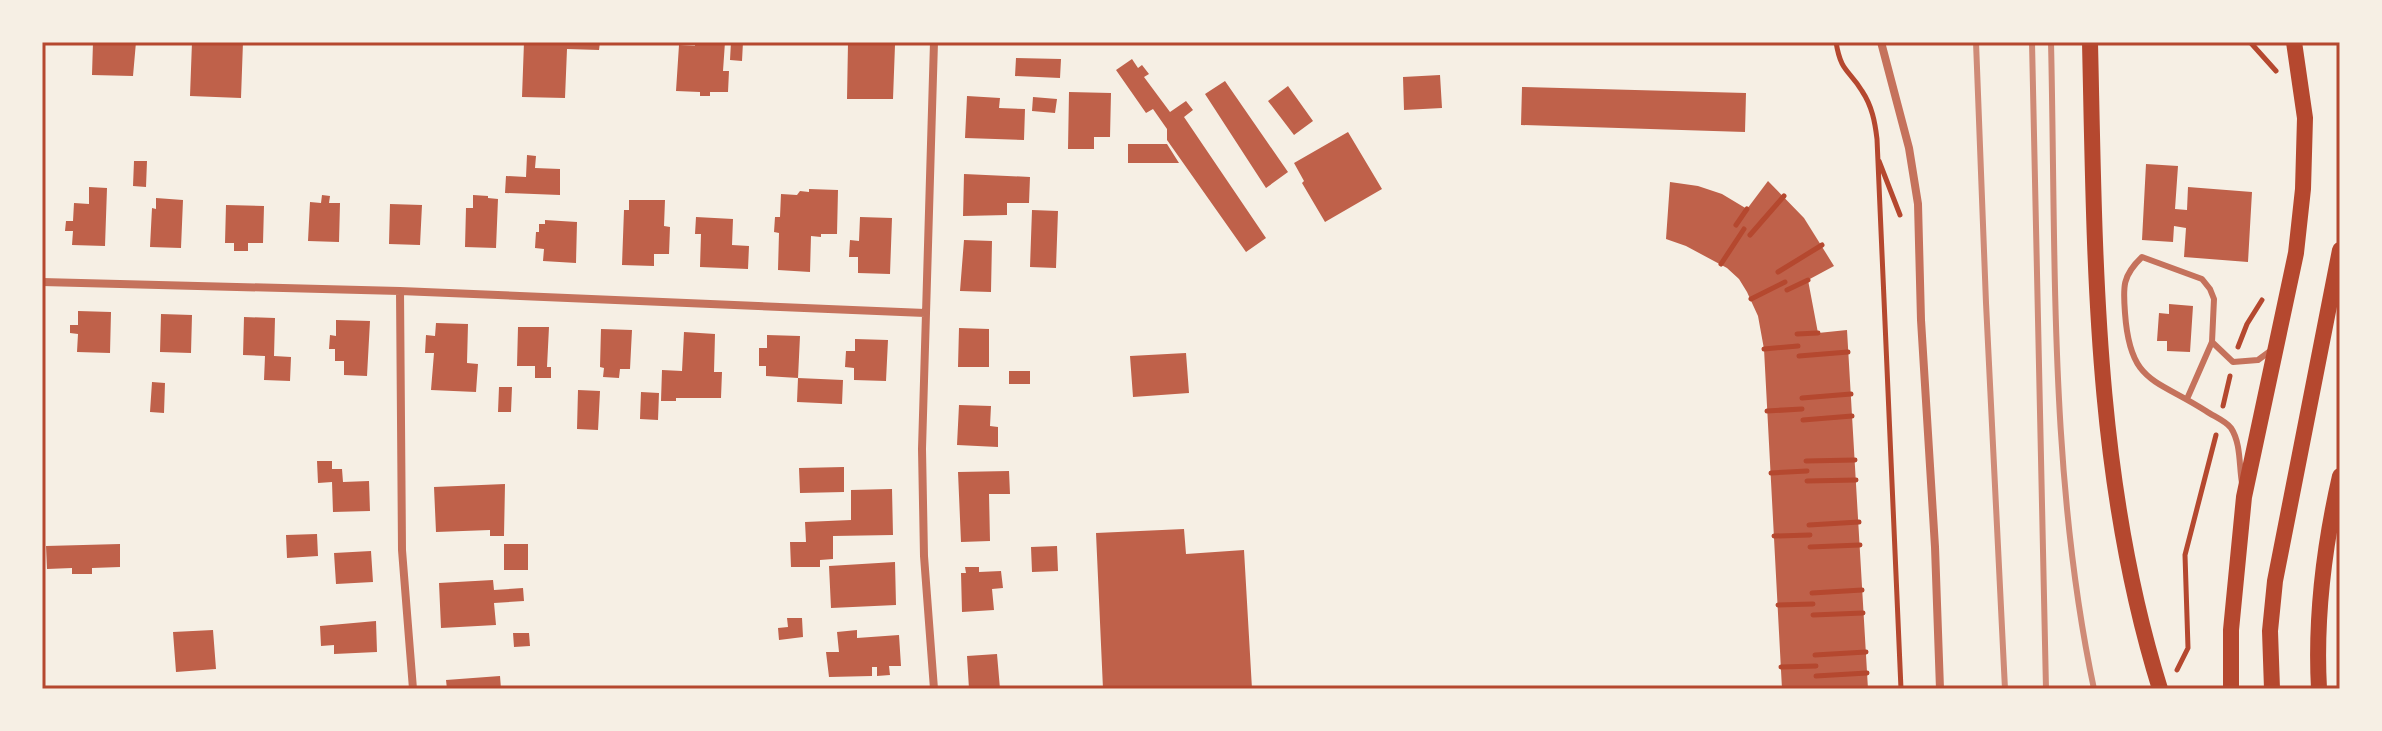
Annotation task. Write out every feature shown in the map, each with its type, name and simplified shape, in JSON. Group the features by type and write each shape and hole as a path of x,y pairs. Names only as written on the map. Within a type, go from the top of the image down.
{"main road":[{"path":"2090,42 2098,327 2105,419 2129,572 2160,689"},
{"path":"2231,689 2231,630 2244,497 2296,253 2303,189 2305,118 2294,42"},
{"path":"2272,689 2270,631 2275,581 2340,250"},
{"path":"2319,689 2322,574 2340,476"}],"street":[{"path":"934,42 922,449 924,556 934,689"},
{"path":"1881,42 1912,162 1918,204 1940,689"},
{"path":"42,282 400,291 925,313"},
{"path":"400,291 402,550 413,689"}],"lane":[{"path":"2187,399 2212,342 2214,299 2202,279 2142,257 2129,269 2123,288 2129,347 2134,359 2149,379 2231,428 2238,445 2244,497"},
{"path":"2212,342 2233,362 2258,360 2274,348"}],"path":[{"path":"1836,42 1843,67 1864,93 1873,113 1878,156 1901,689"},
{"path":"1878,156 1904,228 1920,254"},
{"path":"1750,235 1784,196"},
{"path":"1736,225 1747,209"},
{"path":"1721,264 1744,229"},
{"path":"1778,272 1822,245"},
{"path":"1787,290 1808,280"},
{"path":"1751,299 1785,282"},
{"path":"1797,334 1818,333"},
{"path":"1764,349 1798,346"},
{"path":"1799,356 1848,352"},
{"path":"1802,398 1851,394"},
{"path":"1767,411 1802,409"},
{"path":"1803,420 1852,416"},
{"path":"1806,461 1855,460"},
{"path":"1771,473 1807,471"},
{"path":"1807,481 1856,480"},
{"path":"1809,525 1859,522"},
{"path":"1774,536 1810,535"},
{"path":"1810,547 1860,545"},
{"path":"1812,593 1862,590"},
{"path":"1778,605 1813,604"},
{"path":"1813,615 1863,613"},
{"path":"1815,655 1866,652"},
{"path":"1781,667 1816,666"},
{"path":"1816,676 1867,673"}],"building":[{"path":"93,42 136,42 133,76 92,75"},
{"path":"192,42 243,42 241,98 190,96"},
{"path":"524,42 600,42 599,50 567,49 565,98 522,97"},
{"path":"695,42 725,42 723,71 729,71 728,92 710,92 710,96 700,96 700,92 676,91 679,45 695,46"},
{"path":"731,42 743,42 742,61 730,60"},
{"path":"848,43 895,45 893,99 847,99"},
{"path":"1016,58 1061,59 1060,78 1015,76"},
{"path":"1132,59 1138,68 1142,65 1149,74 1144,77 1170,112 1186,101 1193,110 1184,117 1266,238 1246,252 1167,140 1167,129 1153,109 1146,113 1116,70"},
{"path":"1440,75 1442,108 1404,110 1403,77"},
{"path":"1225,81 1288,172 1266,188 1205,94"},
{"path":"1288,86 1313,121 1294,135 1268,101"},
{"path":"1522,87 1746,93 1745,132 1521,125"},
{"path":"1069,92 1111,93 1110,137 1094,137 1094,149 1068,149"},
{"path":"967,96 1000,98 999,108 1025,109 1024,140 965,138"},
{"path":"1033,97 1057,99 1055,113 1032,111"},
{"path":"1348,132 1382,189 1325,222 1294,163"},
{"path":"1128,144 1167,144 1179,163 1128,163"},
{"path":"527,155 536,156 535,168 560,169 560,195 505,193 506,176 526,177"},
{"path":"134,161 147,161 146,187 133,186"},
{"path":"2146,164 2178,166 2175,209 2187,210 2188,187 2252,192 2248,262 2184,257 2186,228 2174,226 2173,242 2142,240"},
{"path":"964,174 1030,177 1029,203 1007,203 1007,215 963,216"},
{"path":"1768,181 1804,218 1834,266 1808,280 1818,333 1847,330 1868,689 1782,689 1764,349 1758,316 1739,279 1727,268 1666,239 1670,182 1722,194 1747,209"},
{"path":"89,187 107,188 105,246 72,245 73,231 65,231 66,221 73,221 74,203 89,204"},
{"path":"809,189 838,190 837,234 811,236 810,272 778,270 779,233 774,232 775,217 780,217 781,194 797,195 800,191 809,192"},
{"path":"322,195 330,196 329,203 340,203 339,242 308,241 310,202 321,203"},
{"path":"473,195 498,199 496,248 465,247 466,208 473,208"},
{"path":"156,198 183,200 181,248 150,247 152,208 156,209"},
{"path":"629,200 665,200 664,226 670,227 669,254 654,254 654,266 622,265 624,210 629,210"},
{"path":"390,204 422,205 420,245 389,244"},
{"path":"226,205 264,206 263,243 248,243 248,251 234,251 234,243 225,243"},
{"path":"1032,210 1058,211 1056,268 1030,267"},
{"path":"696,217 733,219 732,245 749,246 748,269 700,267 701,234 695,234"},
{"path":"860,217 892,218 890,274 858,273 858,257 849,257 850,240 859,241"},
{"path":"545,220 577,222 576,263 543,261 544,249 535,248 536,232"},
{"path":"964,240 992,241 991,292 960,291"},
{"path":"2169,304 2193,306 2190,352 2167,351 2167,341 2157,341 2159,313 2169,314"},
{"path":"78,311 111,312 110,353 77,352 78,334 70,333 70,325 78,325"},
{"path":"161,314 192,315 191,353 160,352"},
{"path":"244,317 275,318 274,356 291,357 290,381 264,380 265,356 243,355"},
{"path":"336,320 370,321 367,376 344,375 344,361 335,361 335,349 329,349 330,335 336,336"},
{"path":"436,323 468,324 467,363 478,364 476,392 431,390 434,353 425,353 426,335 435,336"},
{"path":"518,327 549,327 547,367 551,367 551,378 535,378 535,366 517,366"},
{"path":"959,328 989,329 989,367 958,367"},
{"path":"601,329 632,330 630,369 620,369 619,378 603,377 604,368 600,367"},
{"path":"684,332 715,334 714,372 722,372 721,398 661,401 662,370 682,371"},
{"path":"767,335 800,336 798,378 766,376 766,366 759,366 759,348 767,348"},
{"path":"855,339 888,340 886,381 854,380 854,368 845,367 846,351 855,351"},
{"path":"1186,353 1189,393 1133,397 1130,356"},
{"path":"1009,371 1030,371 1030,384 1009,384"},
{"path":"798,378 843,380 842,404 797,402"},
{"path":"152,382 165,383 164,413 150,412"},
{"path":"499,387 512,387 511,412 498,412"},
{"path":"578,390 600,391 598,430 577,429"},
{"path":"641,392 659,393 658,420 640,419"},
{"path":"959,405 991,406 990,426 998,427 998,447 957,445"},
{"path":"317,461 332,461 332,469 342,469 343,482 369,481 370,511 333,512 332,482 318,483"},
{"path":"844,467 844,492 800,493 799,468"},
{"path":"1009,471 1010,494 989,494 990,541 961,542 958,472"},
{"path":"505,484 504,536 490,536 490,530 436,532 434,487"},
{"path":"892,489 893,535 833,536 833,559 820,560 820,567 791,567 790,542 806,542 805,522 851,520 851,490"},
{"path":"1184,529 1186,554 1244,550 1252,689 1103,689 1096,533"},
{"path":"317,534 318,556 287,558 286,535"},
{"path":"120,544 120,567 92,568 92,574 72,574 72,568 47,569 46,546"},
{"path":"504,544 528,544 528,570 504,570"},
{"path":"1057,546 1058,571 1032,572 1031,547"},
{"path":"371,551 373,582 336,584 334,553"},
{"path":"895,562 896,605 831,608 829,566"},
{"path":"965,567 979,567 979,572 1001,571 1003,588 992,589 994,610 962,612 961,573 966,573"},
{"path":"493,580 494,590 523,588 524,601 494,603 496,625 441,628 439,583"},
{"path":"787,618 802,618 803,637 779,640 778,628 788,627"},
{"path":"376,621 377,652 334,654 334,645 321,646 320,626"},
{"path":"213,630 216,669 176,672 173,632"},
{"path":"857,630 857,638 899,635 901,666 889,666 890,675 877,676 877,667 872,667 872,676 829,677 826,652 839,652 837,632"},
{"path":"513,633 529,633 530,646 514,647"},
{"path":"997,654 1000,689 969,689 967,656"},
{"path":"500,676 501,689 447,689 446,680"}],"railway":[{"path":"1976,42 2005,689"},
{"path":"2032,42 2046,689"},
{"path":"2051,42 2055,286 2062,448 2079,609 2094,689"}]}
